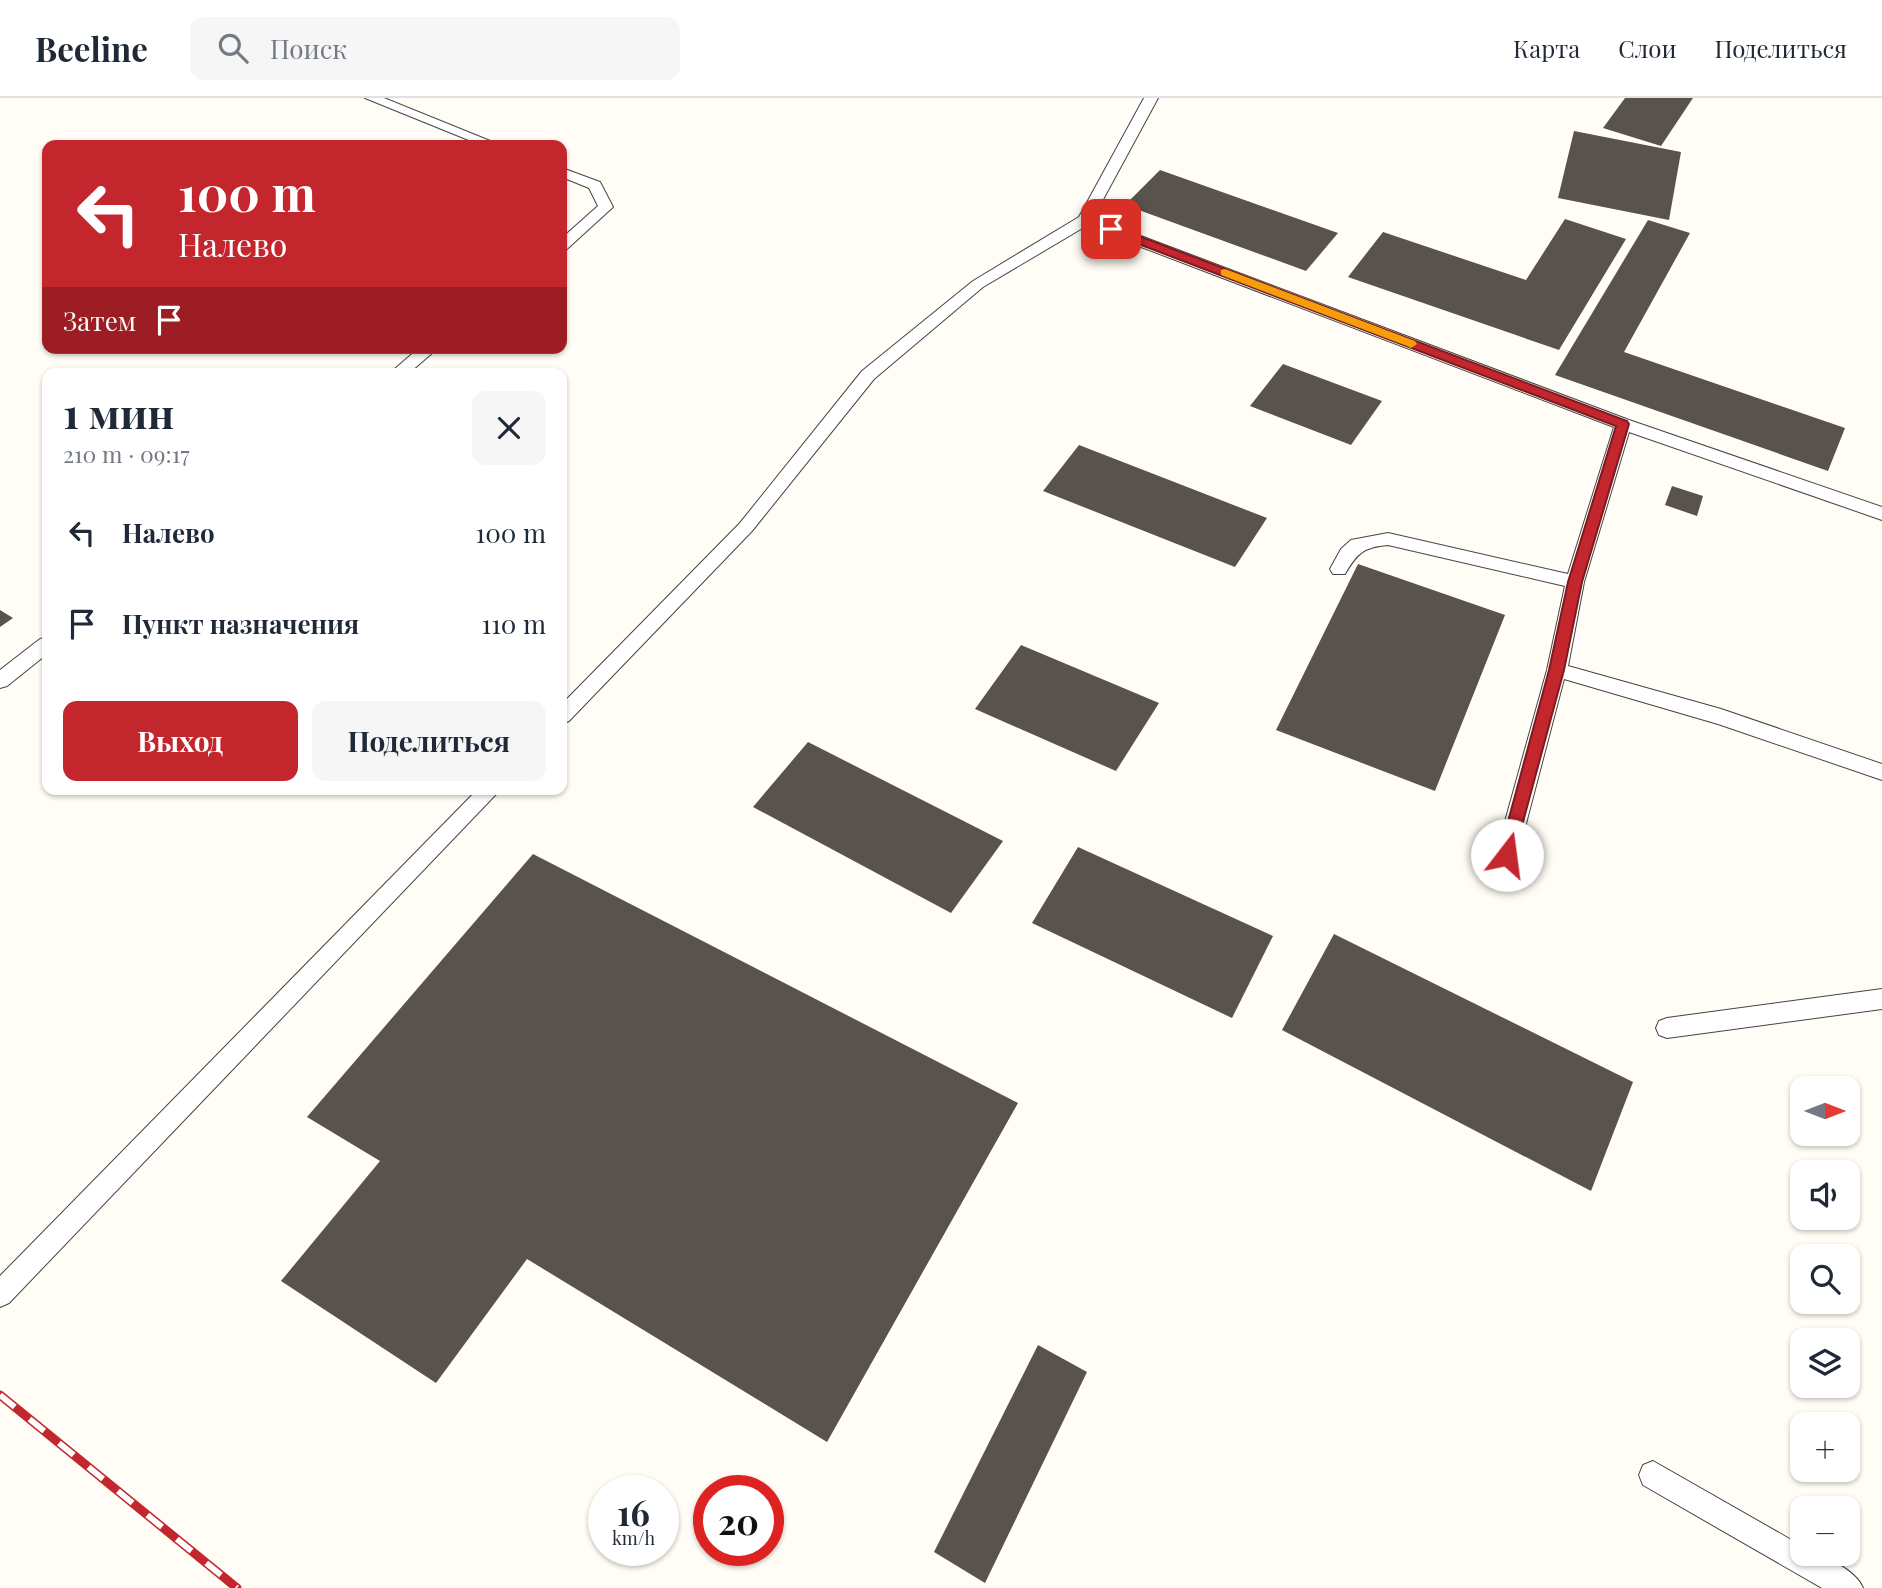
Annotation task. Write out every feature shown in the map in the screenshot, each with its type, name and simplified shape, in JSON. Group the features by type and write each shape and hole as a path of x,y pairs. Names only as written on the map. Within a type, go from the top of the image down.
{"lane":[{"path":"372,98 480,140"},
{"path":"567,711 746,527 867,375 978,284 1085,220 1152,98"},
{"path":"567,174 595,186 606,207 567,242"},
{"path":"1085,220 1623,424 1882,514"},
{"path":"404,368 422,354"},
{"path":"1507,855 1557,670 1575,582 1623,424"},
{"path":"1339,569 1348,549 1364,541 1388,539 1575,582"},
{"path":"0,681 42,649"},
{"path":"1557,670 1721,717 1882,772"},
{"path":"0,1294 485,795"},
{"path":"1667,1028 1882,999"},
{"path":"1653,1475 1849,1588"}],"building":[{"path":"1625,98 1693,98 1661,146 1603,128"},
{"path":"1574,131 1681,152 1669,220 1558,198"},
{"path":"1160,170 1338,233 1306,271 1125,205"},
{"path":"1565,219 1626,239 1559,350 1348,277 1383,232 1526,280"},
{"path":"1648,220 1690,233 1624,352 1845,428 1828,471 1555,375"},
{"path":"1283,364 1382,401 1351,445 1250,406"},
{"path":"1079,445 1267,518 1235,567 1043,491"},
{"path":"1672,486 1703,496 1697,516 1665,505"},
{"path":"1358,564 1505,615 1435,791 1276,730"},
{"path":"0,610 13,618 0,627"},
{"path":"1021,645 1159,703 1116,771 975,709"},
{"path":"808,742 1003,841 951,913 753,807"},
{"path":"1078,847 1273,936 1232,1018 1032,923"},
{"path":"533,854 1018,1103 827,1442 527,1259 436,1383 281,1281 380,1161 307,1117"},
{"path":"1334,934 1633,1082 1591,1191 1282,1030"},
{"path":"1038,1345 1087,1372 985,1583 934,1552"}],"railway":[{"path":"0,1395 237,1588"}],"slow traffic":[{"path":"1225,273 1411,344"}],"route":[{"path":"1111,229 1623,424 1575,582 1557,670 1507,855"}]}
